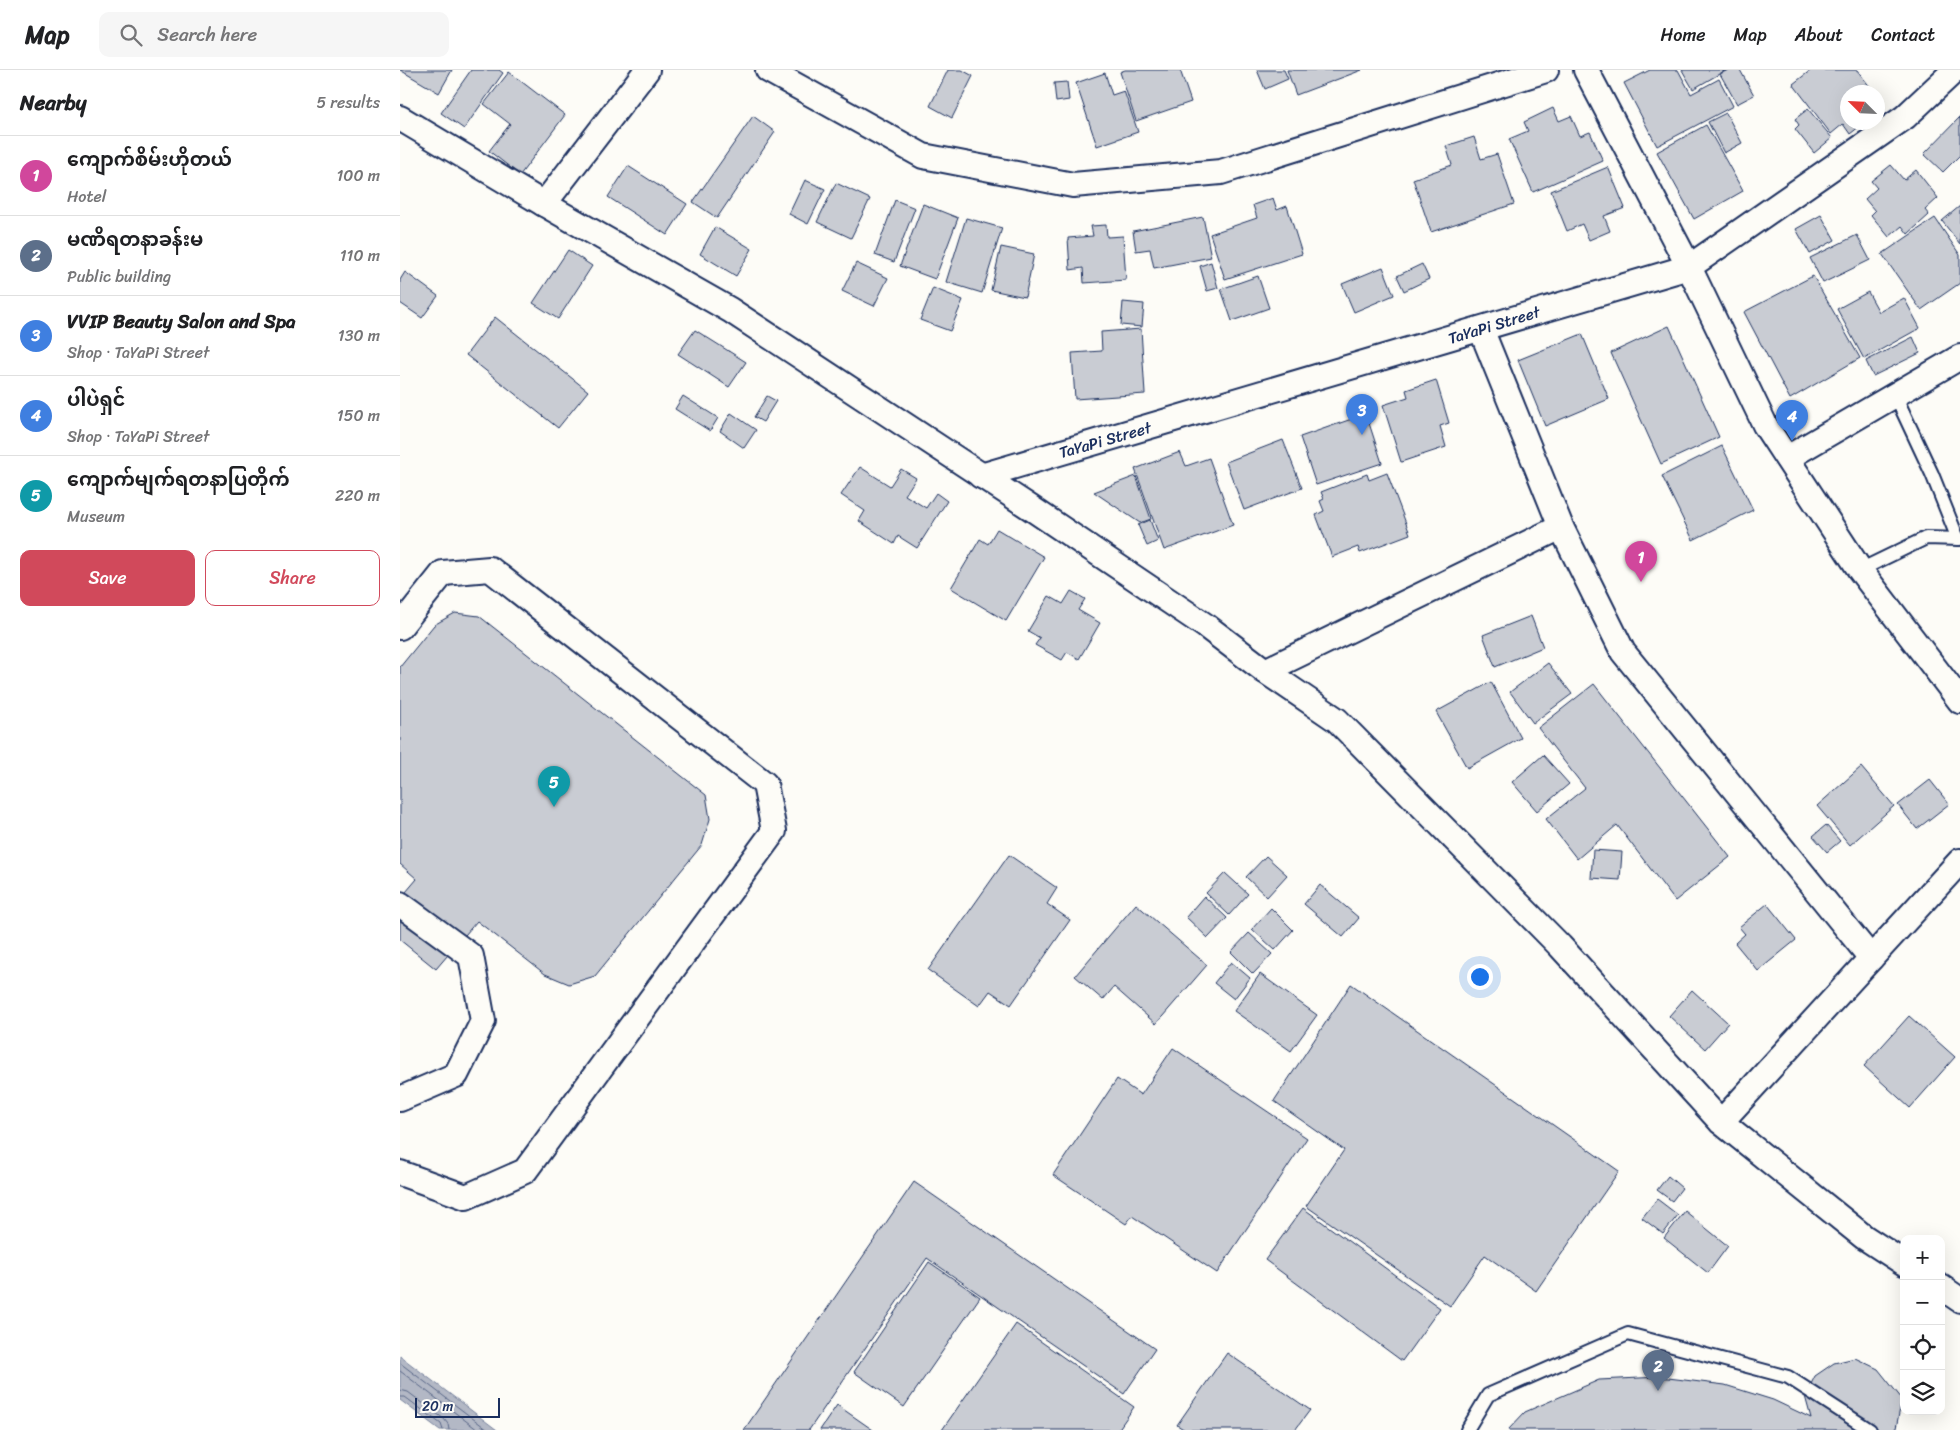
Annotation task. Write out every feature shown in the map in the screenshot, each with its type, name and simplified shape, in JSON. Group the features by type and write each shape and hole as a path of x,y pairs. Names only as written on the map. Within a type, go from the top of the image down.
{"street":[{"path":"544,204 647,70"},
{"path":"768,70 923,156 1073,185 1221,172 1546,70"},
{"path":"1586,70 1689,267 1766,424 1860,570 1960,701"},
{"name":"TaYaPi Street","path":"981,476 1689,267 1905,118 1955,70"},
{"path":"400,118 544,204 730,310 1206,626 1265,671 1337,720 1560,946 1721,1122 1864,1237 1900,1260"},
{"path":"1481,329 1561,527 1623,652 1871,958"},
{"path":"1787,458 1960,357"},
{"path":"1265,671 1561,527"},
{"path":"400,627 443,573 490,569 765,784 774,832 525,1172 466,1197 400,1173"},
{"path":"1721,1122 1960,861"},
{"path":"400,904 471,956 483,1021 456,1075 400,1099"}],"lane":[{"path":"1860,570 1926,538 1959,539 1932,474 1895,395"},
{"path":"1467,1430 1488,1395 1628,1334 1788,1377 1870,1430"}],"water":[{"path":"400,1356 497,1430 440,1430 400,1400"}],"building":[{"path":"400,70 452,70 439,93"},
{"path":"471,70 499,70 503,73 464,129 441,113"},
{"path":"948,70 962,70 973,76 952,118 930,106"},
{"path":"1125,70 1180,70 1191,102 1136,121 1120,72"},
{"path":"1257,70 1284,70 1288,79 1265,89"},
{"path":"1287,70 1362,70 1296,95"},
{"path":"1650,70 1678,70 1691,94 1719,79 1733,106 1657,146 1624,83"},
{"path":"1682,70 1726,70 1693,89"},
{"path":"1728,70 1740,70 1754,95 1737,104 1720,74"},
{"path":"1811,70 1857,70 1869,85 1840,85 1840,126 1831,134 1793,84"},
{"path":"509,72 565,115 520,175 489,151 510,124 484,104"},
{"path":"1105,73 1112,95 1124,91 1138,132 1097,146 1076,83"},
{"path":"1067,82 1069,100 1056,102 1054,83"},
{"path":"1553,108 1559,121 1571,116 1580,136 1590,132 1603,161 1533,192 1509,139 1528,131 1524,122"},
{"path":"1808,109 1832,138 1814,153 1795,129 1799,125 1795,119"},
{"path":"1726,113 1742,143 1724,153 1708,122"},
{"path":"753,116 775,132 717,218 693,202"},
{"path":"1960,117 1960,155 1943,172 1924,154"},
{"path":"1706,125 1743,191 1694,219 1657,152"},
{"path":"1474,137 1481,159 1497,154 1514,204 1431,232 1413,179 1452,165 1446,146"},
{"path":"1891,165 1904,180 1916,170 1938,198 1925,210 1929,215 1908,234 1902,226 1889,237 1871,215 1875,211 1865,199 1877,188 1871,181"},
{"path":"628,166 687,204 667,235 608,197"},
{"path":"1608,167 1625,208 1604,216 1610,231 1589,240 1582,224 1567,231 1551,191"},
{"path":"805,180 825,189 808,224 789,214"},
{"path":"836,183 870,199 851,238 817,222"},
{"path":"1273,198 1277,210 1287,206 1302,254 1225,279 1210,234 1257,218 1253,205"},
{"path":"895,200 915,208 894,262 875,255"},
{"path":"923,204 958,218 935,279 900,266"},
{"path":"1960,206 1960,244 1942,221"},
{"path":"1821,215 1835,240 1810,254 1796,229"},
{"path":"1203,217 1211,257 1154,268 1150,249 1136,251 1133,231"},
{"path":"966,218 1002,228 982,293 946,282"},
{"path":"1935,218 1960,255 1960,283 1921,310 1882,254"},
{"path":"1106,225 1107,237 1123,236 1126,280 1084,283 1083,268 1070,270 1068,238 1093,236 1091,226"},
{"path":"715,227 752,249 736,276 700,254"},
{"path":"1857,235 1870,260 1823,283 1810,258"},
{"path":"1001,247 1034,254 1025,297 991,290"},
{"path":"568,250 592,266 558,319 533,303"},
{"path":"1211,262 1218,288 1207,291 1200,266"},
{"path":"856,263 888,278 874,306 842,291"},
{"path":"1422,264 1429,279 1404,291 1397,276"},
{"path":"1383,267 1394,295 1354,312 1342,284"},
{"path":"405,272 438,296 422,318 400,303 400,280"},
{"path":"1258,276 1269,308 1232,321 1221,289"},
{"path":"1813,276 1860,358 1790,399 1744,312"},
{"path":"933,288 963,300 950,331 920,320"},
{"path":"1868,292 1879,312 1904,298 1920,328 1864,359 1837,309"},
{"path":"1123,302 1144,304 1142,327 1121,325"},
{"path":"495,317 588,391 558,428 466,355"},
{"path":"1669,326 1719,437 1661,464 1611,353"},
{"path":"1141,329 1145,394 1075,399 1072,353 1102,351 1101,332"},
{"path":"695,330 746,362 729,387 678,354"},
{"path":"1582,334 1609,399 1545,426 1518,360"},
{"path":"1913,337 1920,353 1873,376 1866,361"},
{"path":"1436,380 1449,423 1440,426 1446,447 1401,462 1383,405 1408,397 1406,390"},
{"path":"683,396 718,418 710,431 675,409"},
{"path":"767,396 776,401 763,422 754,417"},
{"path":"731,413 756,430 744,448 720,431"},
{"path":"1366,414 1382,463 1316,485 1300,437"},
{"path":"1283,440 1302,488 1244,510 1226,462"},
{"path":"1722,446 1753,510 1693,540 1662,476"},
{"path":"1180,452 1186,466 1209,458 1233,525 1164,550 1135,469"},
{"path":"860,467 890,486 901,469 916,478 905,495 926,508 936,493 947,501 917,548 898,536 894,544 859,521 865,511 841,495"},
{"path":"1387,473 1410,534 1360,553 1358,547 1332,557 1316,515 1324,511 1320,501 1324,499 1321,492 1367,474 1369,480"},
{"path":"1136,476 1151,519 1140,523 1094,492"},
{"path":"1150,520 1158,541 1147,546 1138,525"},
{"path":"997,529 1044,557 1006,621 951,588 980,539 988,544"},
{"path":"1071,591 1085,599 1078,610 1100,623 1079,659 1067,652 1062,660 1035,645 1040,638 1028,631 1049,596 1063,604"},
{"path":"455,613 479,616 706,795 710,819 702,845 595,976 569,984 545,974 477,921 436,969 400,940 400,899 417,879 400,864 400,667 434,625"},
{"path":"1531,616 1543,647 1495,667 1483,635"},
{"path":"1548,663 1572,694 1533,723 1510,692"},
{"path":"1491,682 1521,738 1467,768 1436,712"},
{"path":"1594,684 1730,857 1675,901 1617,825 1577,859 1546,819 1585,788 1538,728"},
{"path":"1543,755 1569,784 1537,811 1512,782"},
{"path":"1861,767 1894,806 1850,845 1817,806"},
{"path":"1930,780 1949,804 1917,829 1898,805"},
{"path":"1826,825 1840,841 1827,852 1813,836"},
{"path":"1593,850 1622,852 1620,880 1591,878"},
{"path":"1009,855 1057,888 1047,904 1070,920 1011,1005 990,991 979,1006 928,970"},
{"path":"1266,856 1287,875 1267,897 1246,877"},
{"path":"1225,873 1248,894 1229,915 1206,893"},
{"path":"1320,885 1359,918 1343,937 1304,904"},
{"path":"1204,896 1227,918 1208,938 1186,917"},
{"path":"1136,904 1207,965 1156,1024 1114,987 1103,1000 1075,976"},
{"path":"1767,904 1796,940 1758,971 1735,943 1745,934 1739,927"},
{"path":"1271,908 1293,930 1275,950 1252,929"},
{"path":"1249,933 1272,954 1253,974 1231,952"},
{"path":"1231,962 1250,978 1234,999 1214,983"},
{"path":"1260,974 1317,1015 1291,1051 1234,1011"},
{"path":"1351,984 1619,1171 1536,1291 1485,1255 1450,1306 1306,1206 1344,1150 1274,1101"},
{"path":"1692,990 1728,1023 1705,1049 1669,1016"},
{"path":"1909,1016 1955,1057 1910,1108 1864,1066"},
{"path":"1173,1048 1307,1138 1217,1273 1132,1216 1126,1224 1053,1175 1117,1079 1141,1095"},
{"path":"1668,1176 1682,1188 1672,1201 1657,1190"},
{"path":"914,1182 1155,1349 1124,1394 927,1258 809,1430 744,1430"},
{"path":"1657,1199 1678,1215 1663,1234 1642,1218"},
{"path":"1303,1208 1440,1308 1402,1361 1265,1260"},
{"path":"1685,1211 1728,1246 1708,1273 1664,1238"},
{"path":"929,1262 980,1297 904,1407 854,1372"},
{"path":"1016,1324 1134,1407 1118,1430 942,1430"},
{"path":"1227,1353 1310,1410 1295,1430 1185,1430 1177,1425"},
{"path":"1855,1358 1878,1369 1900,1396 1900,1409 1896,1428 1893,1430 1508,1430 1525,1412 1599,1380 1660,1377 1725,1385 1773,1400 1811,1418 1805,1396 1815,1376 1834,1363"},
{"path":"837,1405 873,1430 820,1430"}],"place":[{"name":"VVIP Beauty Salon and Spa","path":"1362,435"},
{"name":"ပါပဲရှင်","path":"1792,441"},
{"name":"ကျောက်စိမ်းဟိုတယ်","path":"1641,582"},
{"name":"ကျောက်မျက်ရတနာပြတိုက်","path":"554,807"},
{"name":"မဏိရတနာခန်းမ","path":"1658,1391"}]}
